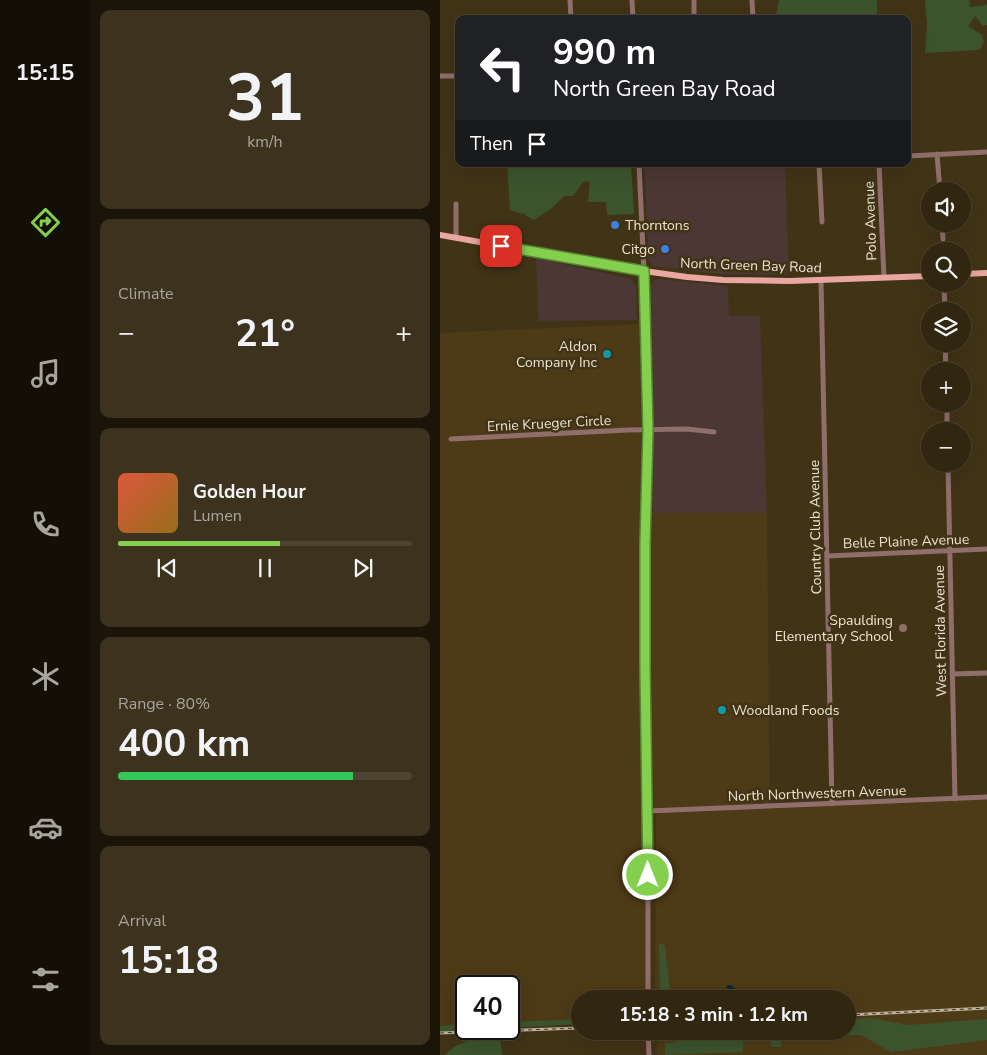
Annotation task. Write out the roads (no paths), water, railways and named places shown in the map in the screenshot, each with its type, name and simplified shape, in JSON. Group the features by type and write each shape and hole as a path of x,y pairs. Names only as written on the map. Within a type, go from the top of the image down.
{"main road":[{"name":"North Green Bay Road","path":"440,235 644,271 723,280 821,280 921,276"},
{"path":"971,274 987,273"}],"street":[{"path":"570,0 571,15"},
{"path":"632,0 633,15"},
{"path":"694,0 694,15"},
{"path":"752,0 753,15"},
{"path":"440,76 455,76"},
{"path":"911,156 987,152"},
{"path":"937,154 939,182"},
{"path":"639,167 648,430 645,579 648,990"},
{"path":"819,167 822,222"},
{"name":"Polo Avenue","path":"879,167 884,278"},
{"path":"456,204 456,238"},
{"path":"943,232 943,238"},
{"name":"Country Club Avenue","path":"821,280 832,804"},
{"name":"Ernie Krueger Circle","path":"451,439 648,430 714,432"},
{"name":"West Florida Avenue","path":"948,472 955,799"},
{"name":"Belle Plaine Avenue","path":"827,556 987,549"},
{"path":"952,674 987,673"},
{"name":"North Northwestern Avenue","path":"647,811 987,798"},
{"path":"648,1040 649,1055"}],"water":[{"path":"731,985 737,990 728,990 726,987"}],"railway":[{"path":"856,1015 987,1008"},
{"path":"440,1033 571,1028"}],"place":[{"name":"Thorntons","path":"615,225"},
{"name":"Citgo","path":"665,249"},
{"name":"Aldon Company Inc","path":"607,354"},
{"name":"Spaulding Elementary School","path":"903,628"},
{"name":"Woodland Foods","path":"722,710"}]}
